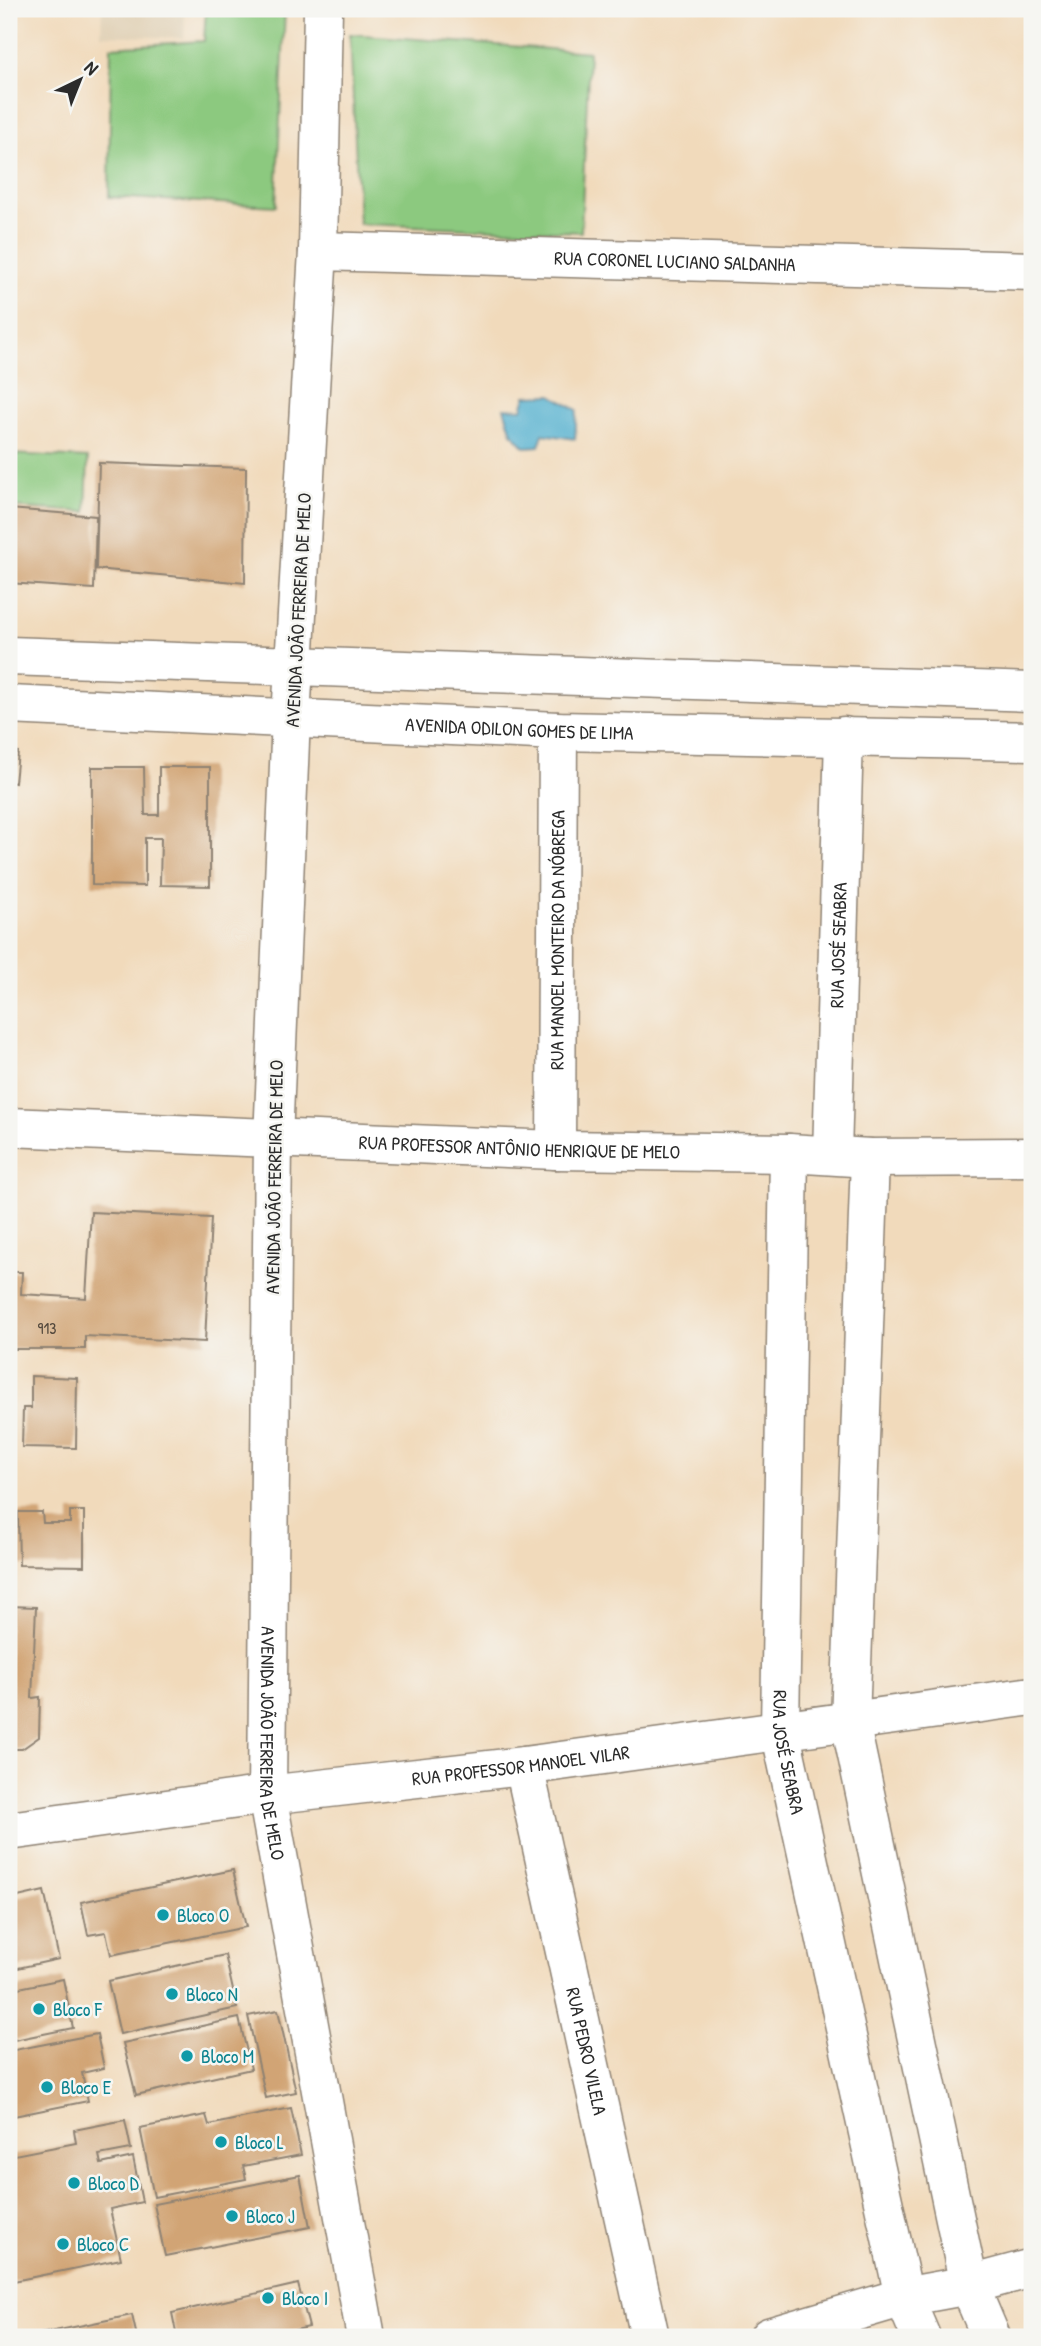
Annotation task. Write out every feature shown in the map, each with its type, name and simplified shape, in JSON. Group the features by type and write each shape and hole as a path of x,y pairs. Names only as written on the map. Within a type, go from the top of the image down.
{"street":[{"name":"AVENIDA JOÃO FERREIRA DE MELO","path":"323,9 318,251 291,718 273,1139 267,1795 366,2337"},
{"name":"RUA CORONEL LUCIANO SALDANHA","path":"318,251 1032,271"},
{"path":"9,656 1032,692"},
{"name":"AVENIDA ODILON GOMES DE LIMA","path":"9,705 558,731 1032,741"},
{"name":"RUA MANOEL MONTEIRO DA NÓBREGA","path":"556,1150 558,731"},
{"name":"RUA JOSÉ SEABRA","path":"832,1155 844,736"},
{"name":"RUA PROFESSOR ANTÔNIO HENRIQUE DE MELO","path":"9,1127 556,1150 789,1153 870,1158 1032,1157"},
{"name":"RUA JOSÉ SEABRA","path":"789,1153 780,1730 904,2297 921,2337"},
{"path":"870,1158 849,1722 969,2285 991,2337"},
{"name":"RUA PROFESSOR MANOEL VILAR","path":"9,1831 267,1795 524,1766 1032,1696"},
{"name":"RUA PEDRO VILELA","path":"524,1766 650,2337"},
{"path":"769,2337 904,2297 969,2285 1032,2268"}],"shaded area":[{"path":"102,9 185,9 184,38 101,35"}],"green space":[{"path":"206,9 285,9 276,206 109,197 111,47 204,41"},
{"path":"350,34 589,52 581,232 359,224"},
{"path":"9,454 88,458 86,512 9,507"}],"water":[{"path":"552,395 577,410 575,439 543,434 539,446 525,447 512,433 504,408 522,409 526,396"}],"building":[{"path":"99,463 246,468 245,583 96,569"},
{"path":"9,509 96,516 94,589 9,583"},
{"path":"9,751 18,752 15,783 9,782"},
{"path":"92,767 144,767 145,815 159,815 159,767 210,767 210,886 160,885 161,838 145,838 145,886 92,885"},
{"path":"91,1212 211,1218 205,1342 85,1336 85,1349 9,1349 9,1272 22,1272 21,1294 86,1298"},
{"path":"31,1376 77,1378 76,1448 22,1447 23,1408 31,1408"},
{"path":"9,1497 12,1497 12,1523 9,1523"},
{"path":"70,1511 84,1511 84,1566 19,1565 18,1512 42,1512 43,1523 70,1523"},
{"path":"9,1606 36,1607 32,1698 40,1697 39,1737 22,1749 9,1749"},
{"name":"Bloco O","path":"233,1870 246,1927 111,1955 106,1932 88,1935 81,1902"},
{"path":"44,1891 59,1959 9,1970 9,1899"},
{"name":"Bloco N","path":"225,1955 237,2008 120,2034 108,1981"},
{"name":"Bloco F","path":"63,1979 73,2028 9,2041 9,1990"},
{"path":"278,2010 296,2092 266,2098 248,2016"},
{"name":"Bloco M","path":"239,2018 251,2069 136,2095 123,2043"},
{"name":"Bloco E","path":"97,2034 104,2068 82,2073 88,2101 9,2117 9,2051"},
{"name":"Bloco L","path":"291,2108 301,2155 243,2166 246,2179 154,2197 140,2128 206,2115 209,2125"},
{"name":"Bloco D","path":"125,2120 131,2149 99,2155 101,2164 133,2157 142,2202 110,2209 121,2259 9,2282 9,2156 76,2143 74,2130"},
{"name":"Bloco J","path":"300,2175 310,2227 165,2256 154,2204"},
{"name":"Bloco I","path":"298,2284 309,2327 264,2337 177,2337 172,2313"},
{"path":"132,2315 137,2337 30,2337 30,2336"}],"place":[{"name":"Bloco O","path":"163,1915"},
{"name":"Bloco N","path":"172,1994"},
{"name":"Bloco F","path":"39,2009"},
{"name":"Bloco M","path":"187,2056"},
{"name":"Bloco E","path":"47,2087"},
{"name":"Bloco L","path":"221,2142"},
{"name":"Bloco D","path":"74,2183"},
{"name":"Bloco J","path":"232,2216"},
{"name":"Bloco C","path":"63,2244"},
{"name":"Bloco I","path":"268,2298"}]}
